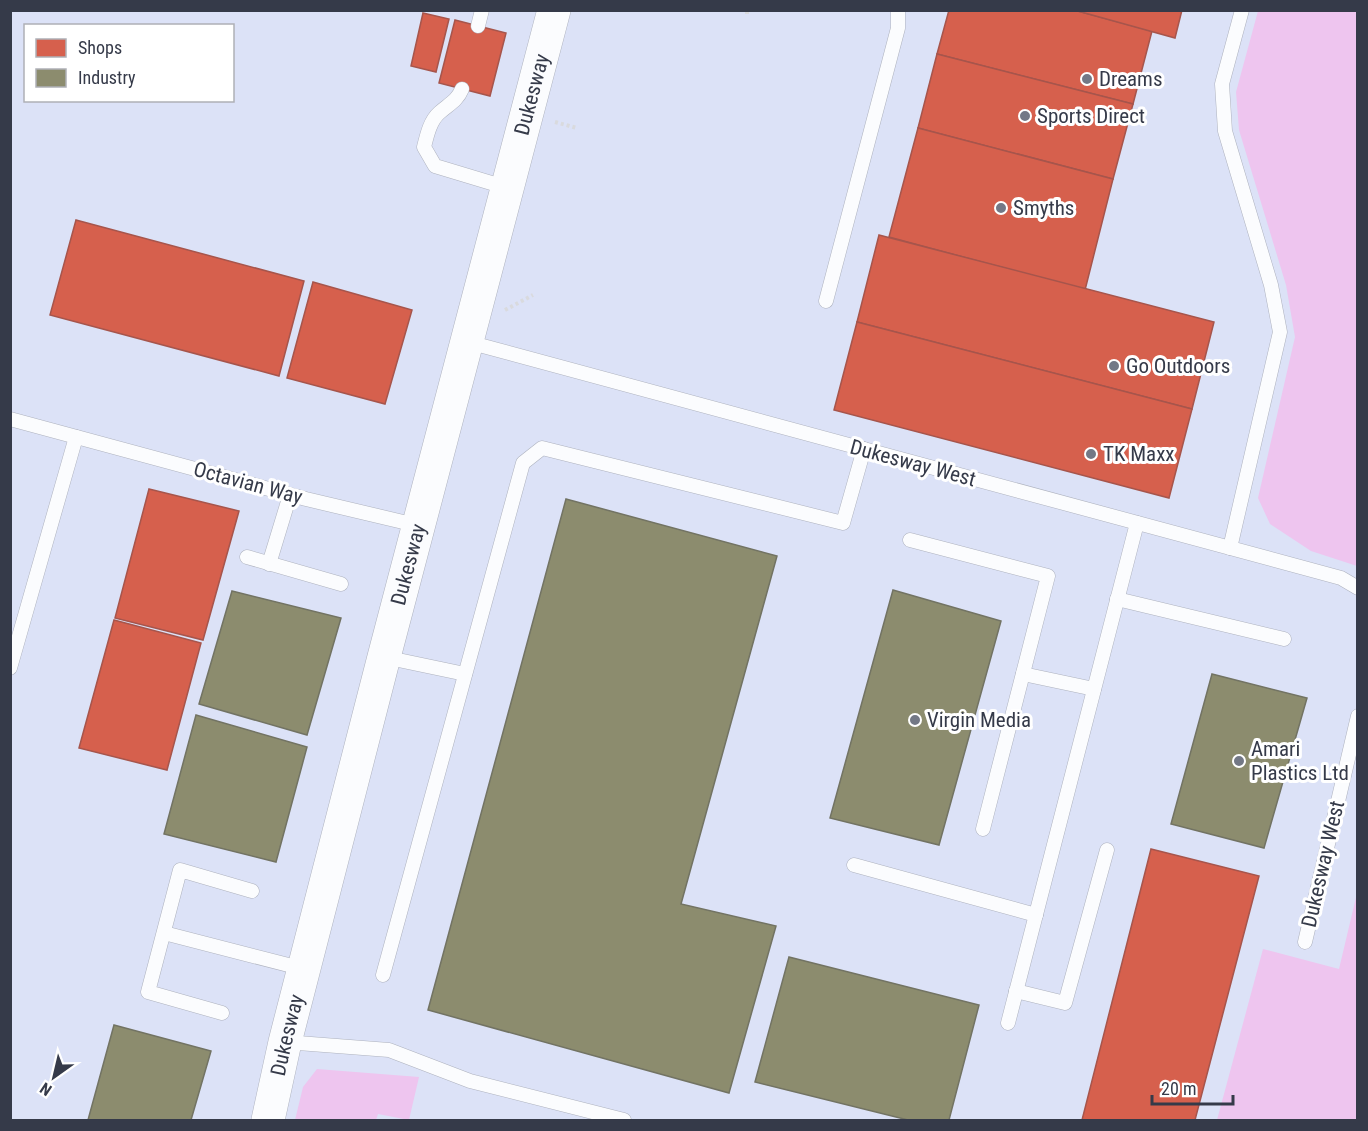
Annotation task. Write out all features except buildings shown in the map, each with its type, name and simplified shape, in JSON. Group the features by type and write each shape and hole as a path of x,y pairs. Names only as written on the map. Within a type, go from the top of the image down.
{"street":[{"name":"Dukesway","path":"268,1120 285,1042 384,657 554,10"}],"lane":[{"path":"478,26 482,10"},
{"path":"826,301 898,28 898,10"},
{"path":"1230,548 1280,332 1271,285 1225,131 1222,84 1242,10"},
{"path":"462,89 458,98 437,114 428,131 424,147 435,166 508,188"},
{"name":"Dukesway West","path":"468,342 1341,578 1358,588"},
{"name":"Octavian Way","path":"10,419 290,495 420,526"},
{"path":"10,668 76,437"},
{"path":"383,975 523,463 542,447 843,524 864,449"},
{"path":"269,564 290,495"},
{"path":"1008,1023 1137,523"},
{"path":"910,540 1048,576 983,829"},
{"path":"247,557 341,584"},
{"path":"1118,599 1284,639"},
{"path":"384,657 465,674"},
{"path":"1023,674 1094,689"},
{"name":"Dukesway West","path":"1305,942 1358,716"},
{"path":"1016,991 1065,1003 1107,850"},
{"path":"854,865 1036,915"},
{"path":"222,1013 148,992 180,870 252,891"},
{"path":"164,933 304,969"},
{"path":"285,1042 389,1050 470,1081 624,1120"}],"path":[{"path":"554,122 577,129"},
{"path":"502,312 533,295"}],"shaded area":[{"path":"10,11 1357,11 1357,1120 11,1120"},
{"path":"1258,11 1357,11 1357,566 1311,551 1270,524 1258,498 1295,337 1286,285 1239,130 1236,92"},
{"path":"1357,893 1357,1120 1217,1120 1263,949 1339,969"},
{"path":"317,1069 419,1077 409,1120 378,1114 376,1120 295,1120 303,1087"}],"place":[{"name":"Dreams","path":"1087,79"},
{"name":"Sports Direct","path":"1025,116"},
{"name":"Smyths","path":"1001,208"},
{"name":"Go Outdoors","path":"1114,366"},
{"name":"TK Maxx","path":"1091,454"},
{"name":"Virgin Media","path":"915,720"},
{"name":"Amari Plastics Ltd","path":"1239,761"}]}
